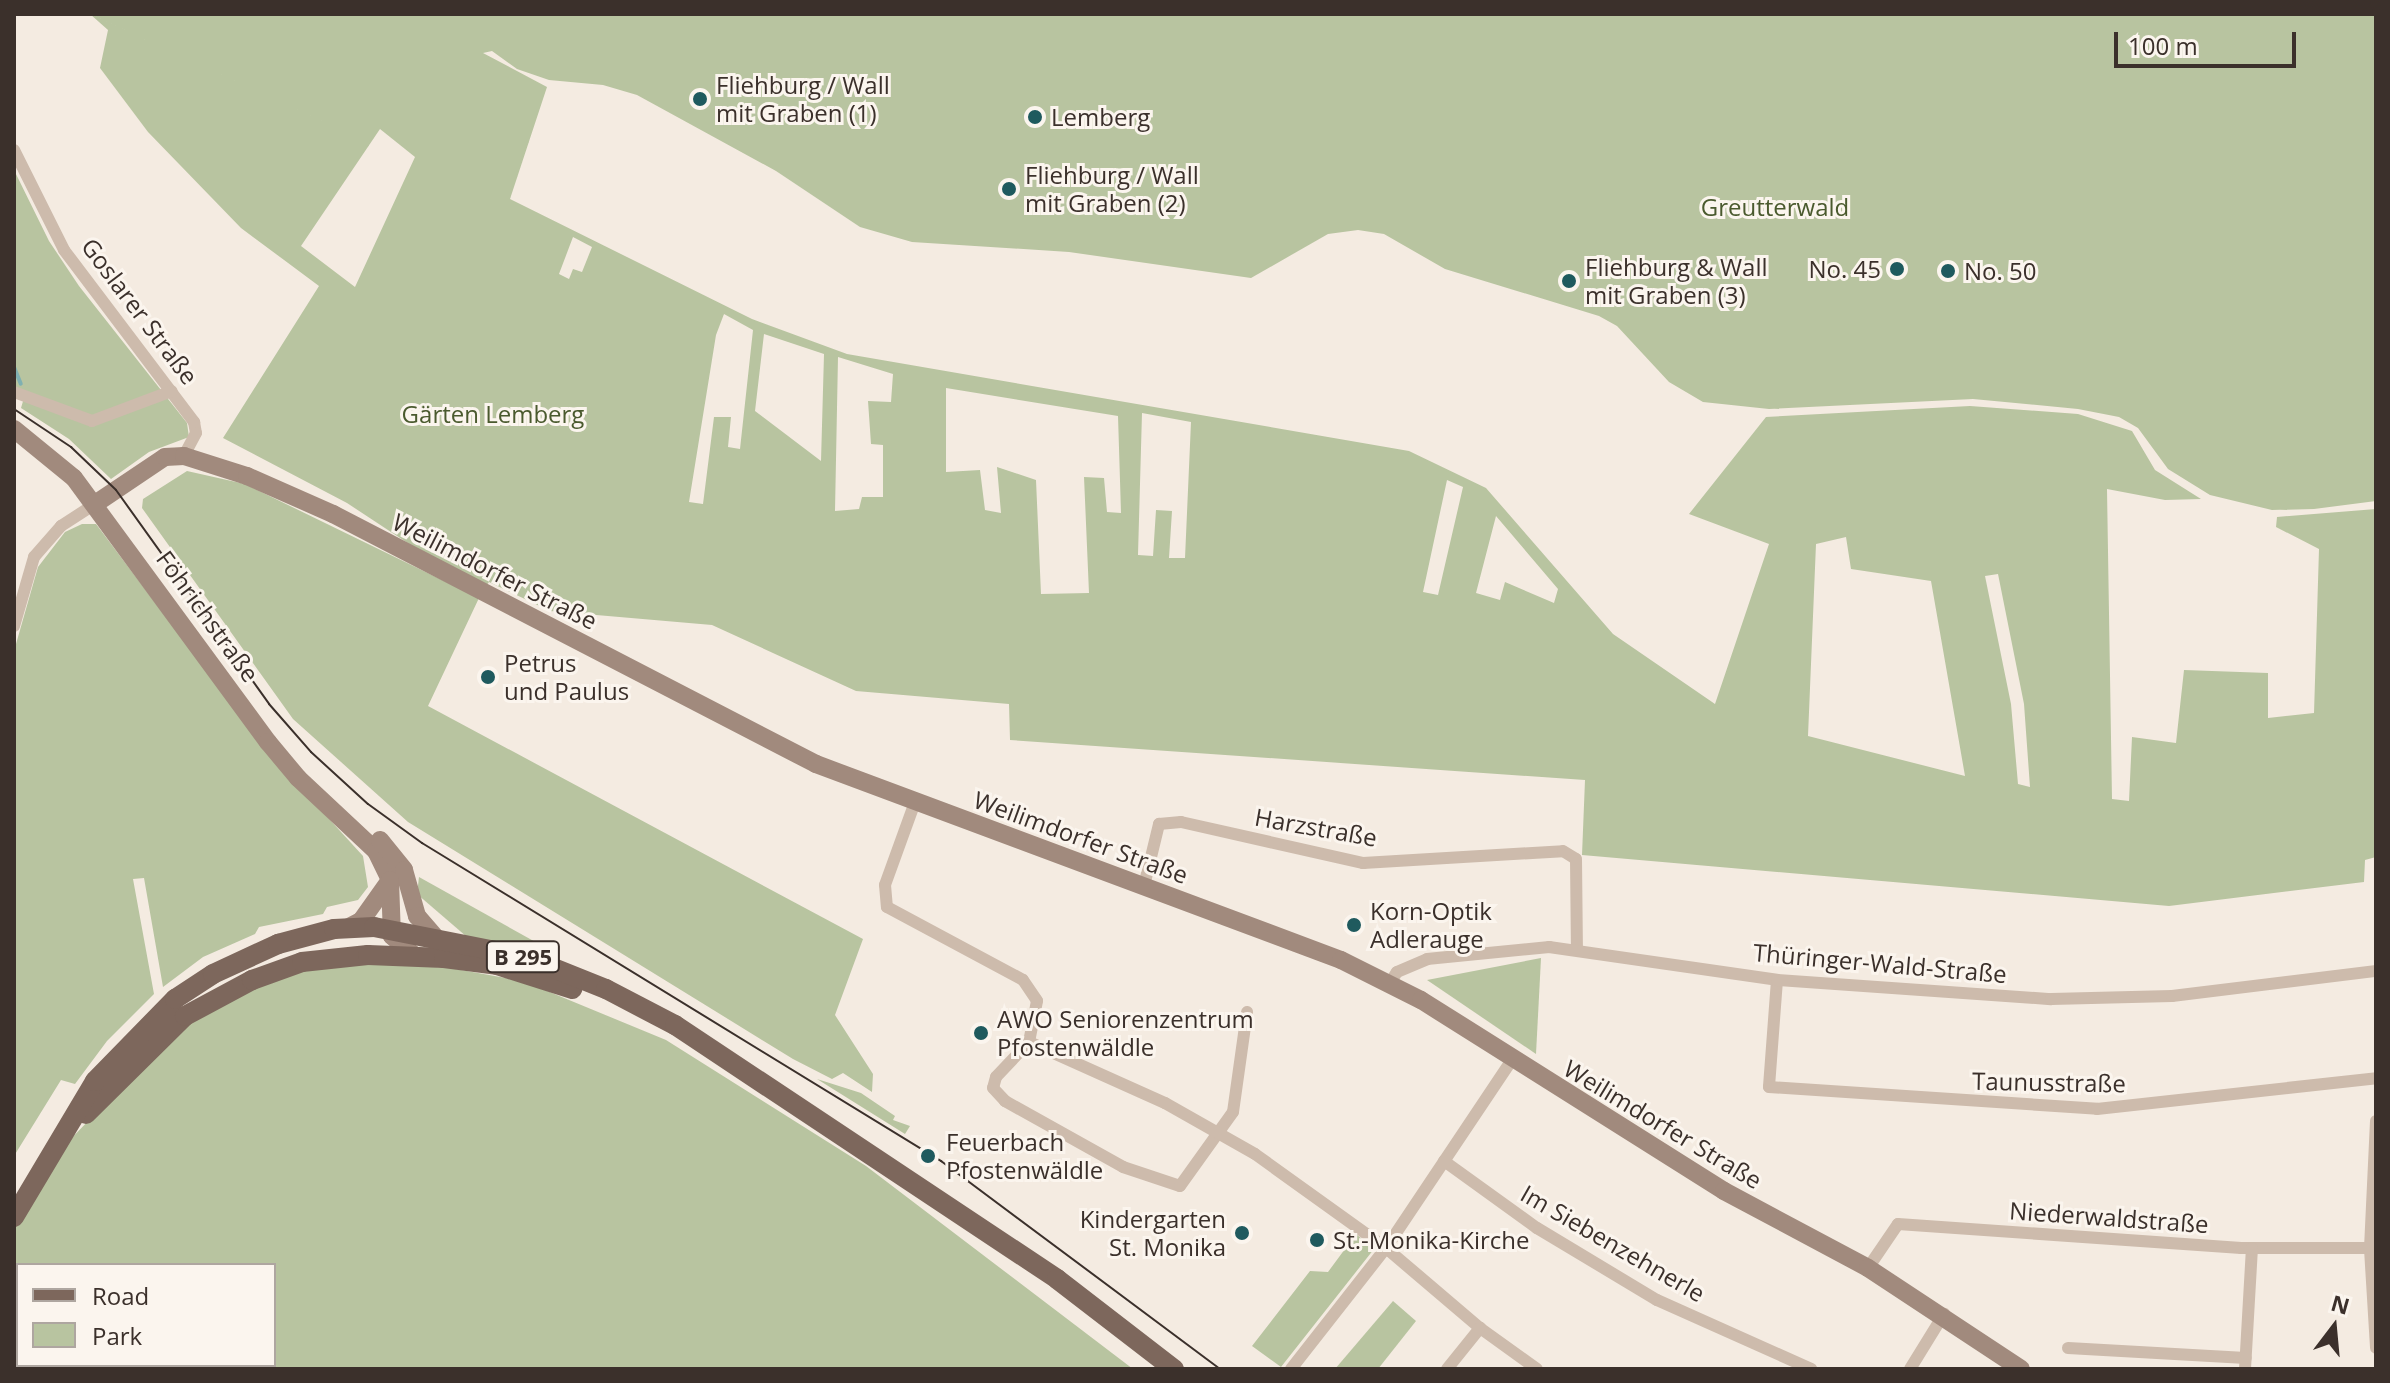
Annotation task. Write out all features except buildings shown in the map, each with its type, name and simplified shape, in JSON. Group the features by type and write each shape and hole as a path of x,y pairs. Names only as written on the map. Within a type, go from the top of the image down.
{"main road":[{"name":"B 295","path":"14,1217 95,1081 175,999 252,955 349,927 393,932 526,957 577,976 675,1025 717,1056 932,1194 1057,1279 1174,1369"},
{"name":"B 295","path":"59,1145 162,1035 208,1002 276,970 368,955 415,956 497,965 559,983 717,1056"}],"street":[{"name":"Goslarer Straße","path":"14,150 64,250 172,391 196,433 184,456"},
{"path":"14,392 92,421 172,391"},
{"name":"Föhrichstraße","path":"14,429 56,460 95,504 282,758 376,851 390,880 393,932"},
{"path":"14,626 34,557 61,526 152,462 184,456"},
{"name":"Weilimdorfer Straße","path":"184,456 298,498 727,722 915,802 1144,886 1390,983 1724,1191 1868,1268 1944,1314 2021,1369"},
{"name":"Föhrichstraße","path":"282,758 388,847 404,870 411,904"},
{"path":"915,802 885,885 887,907 1023,980 1037,1001 1029,1042 996,1077 993,1088 1059,1135 1123,1167 1180,1186 1233,1112 1247,1012"},
{"name":"Harzstraße","path":"1144,886 1159,824 1181,822 1363,863 1563,851 1576,859 1577,948"},
{"path":"349,927 361,921 390,880"},
{"path":"368,955 393,932 411,904 436,938"},
{"path":"393,932 415,956"},
{"name":"Thüringer-Wald-Straße","path":"1390,983 1397,972 1427,959 1508,949 1577,948 1777,980 2095,999 2172,996 2376,971"},
{"name":"Taunusstraße","path":"1777,980 1769,1087 2097,1109 2376,1078"},
{"path":"1029,1042 1165,1103 1255,1154 1386,1248 1480,1328 1537,1369"},
{"path":"1291,1369 1386,1248 1512,1060"},
{"path":"2376,1121 2373,1248 2376,1348"},
{"name":"Im Siebenzehnerle","path":"1444,1161 1537,1228 1657,1300 1811,1369"},
{"name":"Niederwaldstraße","path":"1868,1268 1898,1224 2252,1248 2373,1248"},
{"path":"2068,1348 2246,1364 2252,1248"},
{"path":"1910,1369 1944,1314"},
{"path":"1447,1369 1480,1328"}],"green space":[{"path":"90,14 2376,14 2376,501 2314,509 2272,510 2210,495 2168,469 2138,428 2119,417 2078,409 1973,399 1769,409 1703,402 1669,382 1617,326 1599,316 1445,269 1384,234 1358,230 1328,234 1251,278 1069,252 912,242 860,227 776,171 637,95 603,85 549,80 517,69 492,51 483,53 547,87 510,199 752,319 847,354 1409,451 1486,488 1613,634 1715,704 1769,544 1689,514 1766,417 1970,406 2078,414 2132,431 2155,470 2201,499 2165,500 2107,489 2112,799 2129,801 2132,737 2176,743 2184,670 2268,673 2268,718 2314,713 2319,549 2276,527 2277,517 2376,509 2376,857 2365,860 2364,882 2169,906 1582,855 1585,780 1010,740 1009,704 856,691 712,625 550,611 489,582 482,592 347,503 223,438 319,286 241,228 148,132 100,68 108,30","holes":["380,129 415,157 355,287 301,246","573,237 592,247 582,272 573,269 569,279 559,274","724,314 753,330 740,449 728,447 731,417 714,417 703,504 689,502 716,335","764,334 824,354 821,461 755,411","838,357 893,374 891,402 868,401 871,444 883,445 883,497 862,497 859,509 835,511","946,388 1118,416 1121,513 1107,512 1104,478 1084,477 1089,593 1041,594 1036,480 997,467 1001,513 985,510 980,470 946,472","1142,413 1191,422 1185,558 1169,558 1172,511 1156,510 1153,556 1138,555","1447,480 1463,487 1438,595 1423,592","1496,516 1558,589 1554,603 1505,582 1500,600 1476,593","1846,537 1851,569 1931,581 1965,776 1808,736 1816,544","1998,574 2024,704 2030,787 2018,784 2011,704 1985,576"]},
{"path":"14,170 49,241 79,286 187,423 189,437 149,452 111,479 69,439 21,408 26,391 14,387"},
{"path":"187,471 245,484 479,598 428,706 863,939 835,1015 873,1074 872,1092 843,1073 832,1079 793,1059 408,822 293,719 142,508 143,499"},
{"path":"82,524 96,524 265,749 363,856 368,887 358,900 327,907 323,914 259,927 255,934 203,957 163,987 144,878 133,879 154,994 107,1041 75,1084 61,1080 14,1156 14,651 38,567 65,532"},
{"path":"419,877 548,949 554,962 467,937 417,894"},
{"path":"1541,958 1536,1054 1427,980"},
{"path":"373,963 450,968 523,981 666,1040 866,1166 1133,1369 14,1369 14,1227 65,1145 170,1036 234,995 299,969"},
{"path":"817,1079 861,1093 895,1116 893,1120 910,1126 905,1134"},
{"path":"1356,1234 1374,1249 1281,1367 1252,1346 1310,1271 1328,1272"},
{"path":"1393,1301 1416,1321 1378,1369 1335,1369"}],"waterway":[{"path":"14,367 21,384"}],"tram line":[{"path":"14,409 71,447 116,490 269,704 311,752 368,804 422,843 941,1161 1220,1369"}],"place":[{"name":"Fliehburg / Wall mit Graben (1)","path":"700,99"},
{"name":"Lemberg","path":"1035,117"},
{"name":"Fliehburg / Wall mit Graben (2)","path":"1009,189"},
{"name":"No. 45","path":"1897,269"},
{"name":"No. 50","path":"1948,271"},
{"name":"Fliehburg & Wall mit Graben (3)","path":"1569,281"},
{"name":"Petrus und Paulus","path":"488,677"},
{"name":"Korn-Optik Adlerauge","path":"1354,925"},
{"name":"AWO Seniorenzentrum Pfostenwäldle","path":"981,1033"},
{"name":"Feuerbach Pfostenwäldle","path":"928,1156"},
{"name":"Kindergarten St. Monika","path":"1242,1233"},
{"name":"St.-Monika-Kirche","path":"1317,1240"}],"park label":[{"name":"Greutterwald","path":"1775,207"},
{"name":"Gärten Lemberg","path":"493,414"}]}
